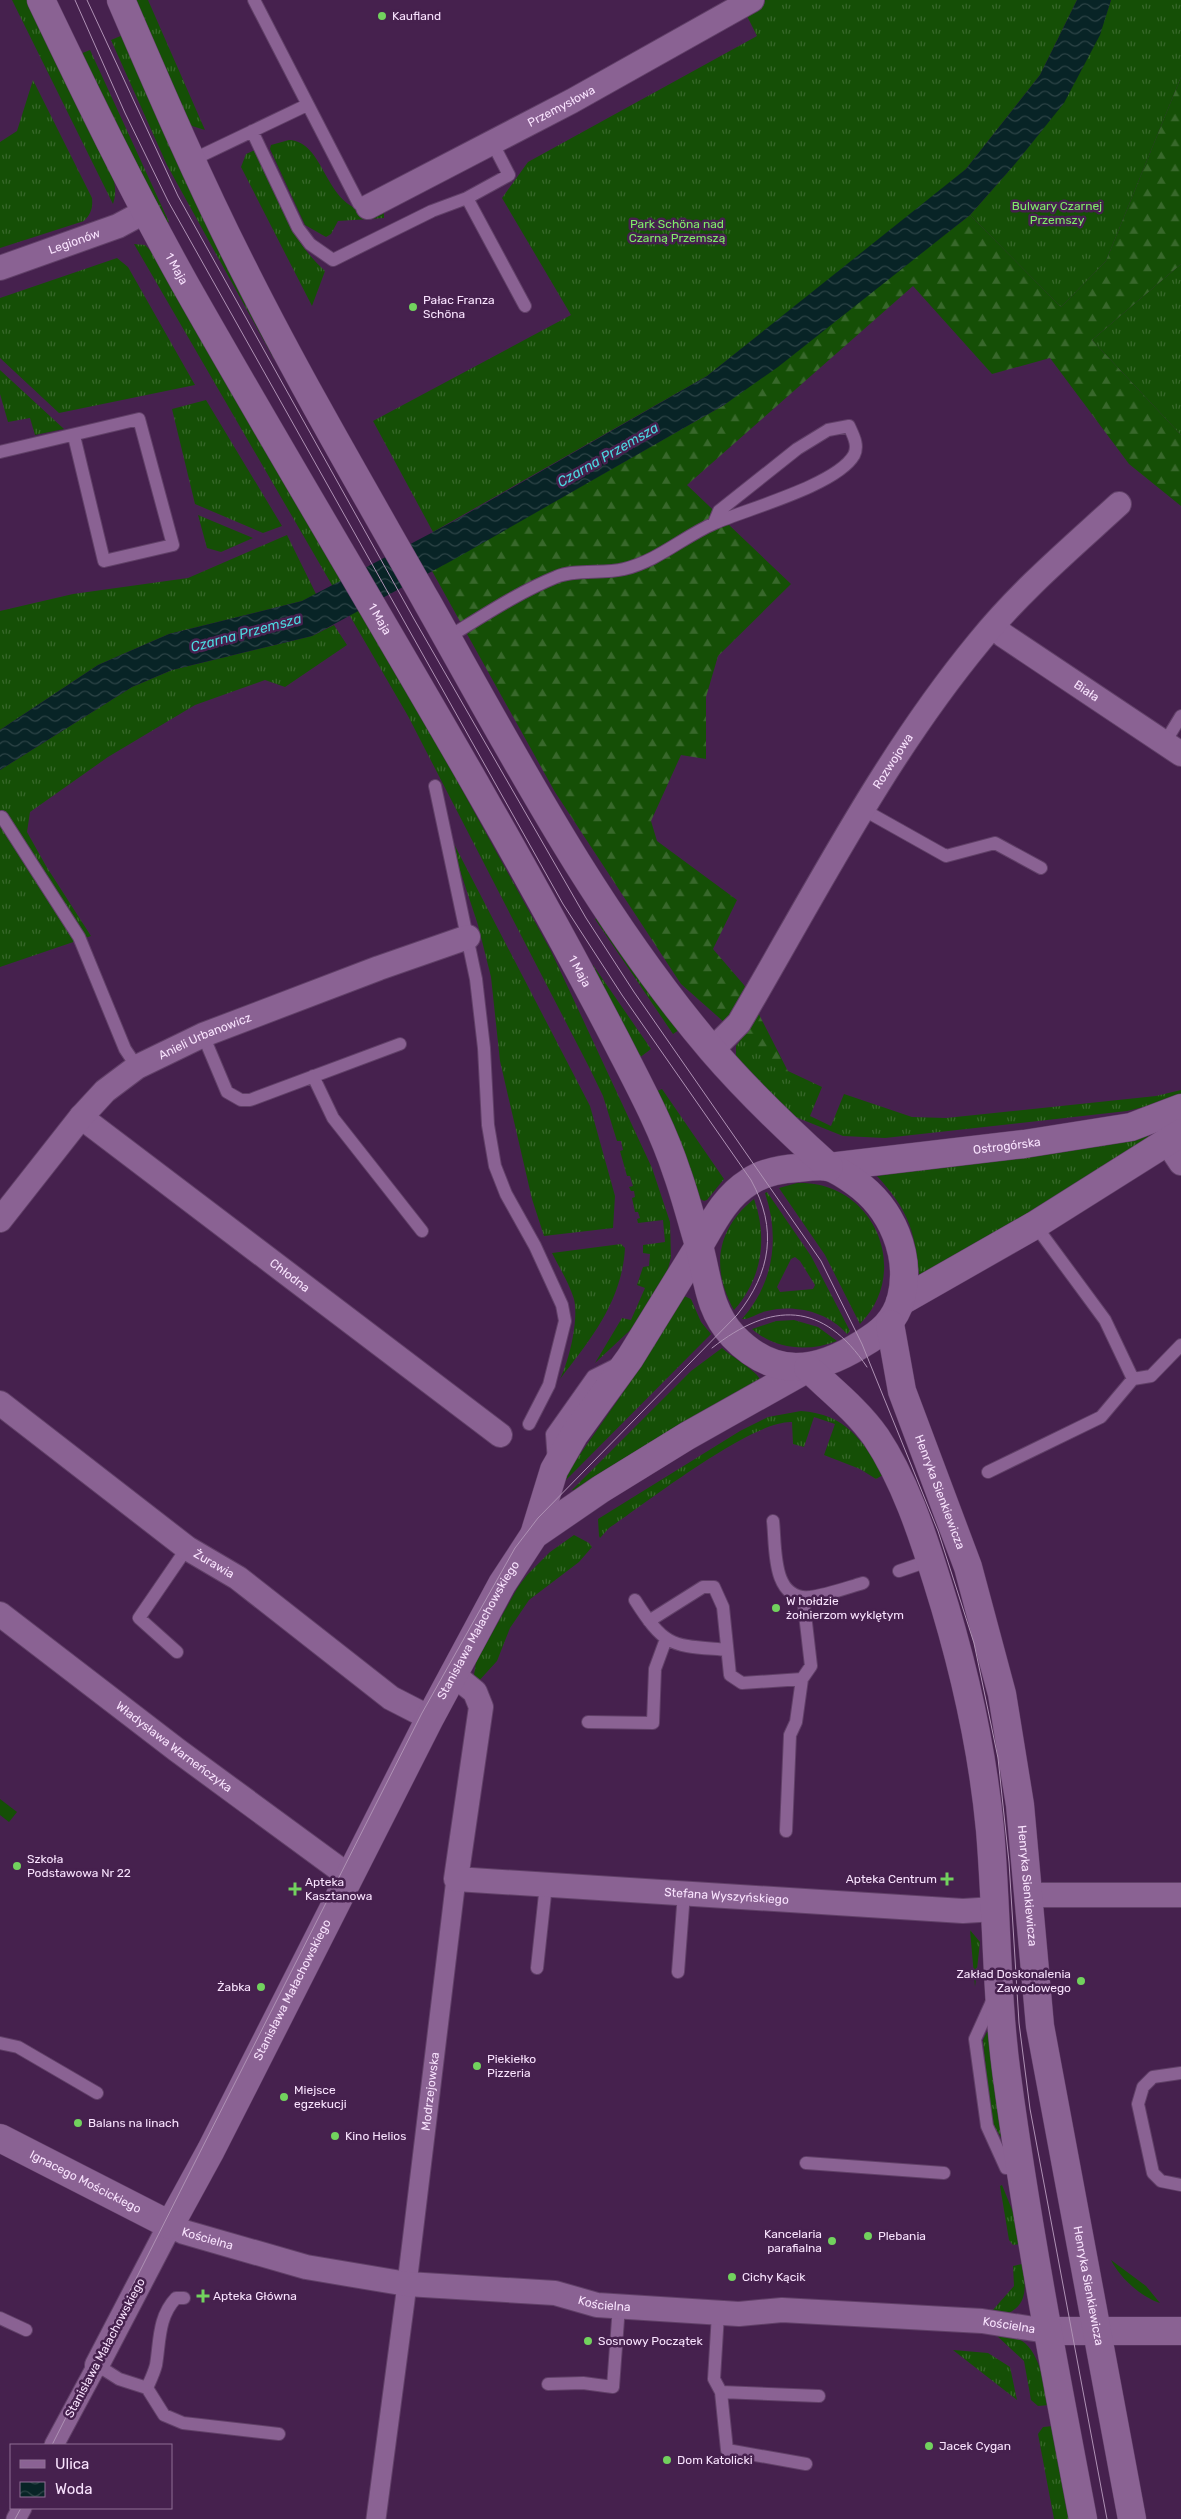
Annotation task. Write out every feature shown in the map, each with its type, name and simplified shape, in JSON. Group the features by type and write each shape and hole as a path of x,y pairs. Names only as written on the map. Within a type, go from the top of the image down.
{"main road":[{"name":"1 Maja","path":"41,0 146,211 185,283 577,964 645,1096 679,1176 699,1246 713,1309 736,1339 751,1352 769,1361 788,1366 808,1368"},
{"path":"121,0 192,160 264,310 430,608 564,842 608,912 646,966 712,1050 755,1098 829,1167"},
{"name":"Ostrogórska","path":"699,1246 726,1202 751,1180 777,1170 829,1167 1024,1144 1121,1128 1181,1108"},
{"path":"895,1313 1035,1226 1176,1146"},
{"name":"Henryka Sienkiewicza","path":"829,1167 864,1188 879,1202 890,1219 897,1236 904,1259 904,1280 895,1313 902,1391 968,1568 994,1658 1016,1776 1040,2026 1132,2519"},
{"name":"Stanisława Małachowskiego","path":"170,2225 430,1718 502,1584 534,1535 554,1470 574,1436 630,1358 699,1246"},
{"name":"Stanisława Małachowskiego","path":"534,1535 601,1489 679,1441 808,1368 845,1355 895,1313"},
{"path":"808,1368 850,1406 874,1435 898,1478 931,1560 957,1647 976,1730 990,1828 1014,2168 1083,2519"},
{"name":"Ignacego Mościckiego","path":"0,2138 170,2225"},
{"path":"1047,2331 1181,2331"}],"street":[{"name":"Przemysłowa","path":"368,207 572,101 752,0"},
{"name":"Legionów","path":"0,268 118,226 146,211"},
{"name":"Rozwojowa","path":"712,1050 739,1023 864,810 948,681 994,625 1023,594 1119,504"},
{"name":"Biała","path":"994,625 1003,635 1172,749"},
{"name":"Anieli Urbanowicz","path":"0,1220 81,1117 105,1091 137,1067 203,1036 379,968 468,937"},
{"name":"Chłodna","path":"81,1117 500,1435"},
{"name":"Żurawia","path":"0,1403 187,1548 238,1578 391,1698 430,1718"},
{"name":"Władysława Warneńczyka","path":"0,1614 178,1750 350,1877"},
{"name":"Modrzejowska","path":"376,2519 407,2284 456,1879 481,1707 475,1692 454,1675"},
{"name":"Stefana Wyszyńskiego","path":"456,1879 963,1911 995,1909"},
{"path":"1028,1895 1181,1895"},
{"name":"Kościelna","path":"170,2225 184,2232 306,2267 407,2284 555,2293 598,2305 718,2314 782,2310 982,2322 1047,2331"},
{"name":"Stanisława Małachowskiego","path":"55,2444 170,2225"}],"lane":[{"path":"254,0 359,204 368,207"},
{"path":"192,160 307,105"},
{"path":"252,131 298,228 310,244 332,260 432,211 467,198 509,175 492,142"},
{"path":"467,198 525,306"},
{"path":"0,452 74,436 139,419 173,545 104,561 74,436"},
{"path":"447,638 508,600 559,575 623,570 645,563 714,523 778,501 837,471 854,455 856,442 849,426 828,430 797,449 719,511 714,523"},
{"path":"1172,749 1181,716"},
{"path":"435,786 476,979 484,1048 488,1125 495,1166 506,1194 535,1246 562,1305 565,1321 549,1385 529,1424"},
{"path":"864,810 946,856 994,843 1041,868"},
{"path":"2,817 79,937 125,1049 137,1067"},
{"path":"203,1036 227,1092 241,1100 250,1100 400,1044"},
{"path":"313,1076 333,1118 422,1231"},
{"path":"1035,1226 1105,1320 1132,1379"},
{"path":"1132,1379 1151,1376 1181,1345"},
{"path":"988,1472 1101,1417 1126,1390 1132,1379"},
{"path":"773,1520 778,1575 784,1587 795,1596 810,1597 863,1583"},
{"path":"177,1652 139,1618 187,1548"},
{"path":"899,1571 931,1560"},
{"path":"649,1621 703,1587 714,1587 723,1607 730,1675 742,1683 802,1679"},
{"path":"786,1831 790,1734 796,1722 802,1679 811,1666 804,1596"},
{"path":"635,1600 657,1632 673,1644 727,1650"},
{"path":"588,1722 653,1723 655,1669 666,1639"},
{"path":"537,1968 546,1885"},
{"path":"678,1972 684,1893"},
{"path":"0,2043 18,2047 97,2093"},
{"path":"1181,2073 1153,2077 1143,2087 1138,2104 1153,2173 1161,2182 1181,2185"},
{"path":"806,2163 944,2173"},
{"path":"147,2388 156,2367 160,2331 166,2308 176,2298 184,2298"},
{"path":"548,2384 583,2383 613,2387 618,2306"},
{"path":"718,2314 714,2379 720,2392 727,2450 806,2464"},
{"path":"0,2318 26,2330"},
{"path":"97,2365 119,2379 147,2388 164,2415 183,2423 280,2434"},
{"path":"720,2392 819,2396"}],"green space":[{"path":"12,0 29,0 111,171 115,188 113,204"},
{"path":"135,0 148,0 205,130 192,126 185,117"},
{"name":"Park Schöna nad Czarną Przemszą","path":"739,0 1077,0 1040,75 966,169 945,188 707,376 433,532 373,421 571,315 502,198 528,162 757,36"},
{"name":"Bulwary Czarnej Przemszy","path":"1111,0 1181,0 1181,77 1106,261 1061,307 970,215 1034,141 1070,89 1086,62"},
{"path":"123,35 276,357 274,359 167,165 111,40"},
{"path":"90,50 169,222 166,224 80,54"},
{"path":"1181,77 1181,264 1092,340 1181,435 1181,506 1129,464 1050,358 992,374 913,286 687,485 791,584 718,656 706,697 706,759 681,755 651,821 657,841 737,900 713,949 744,985 795,1085 681,984 555,792 432,571 724,405 970,215 1061,307 1106,261"},
{"path":"33,80 92,198 92,208 84,221 0,248 0,142 17,131"},
{"path":"289,140 301,143 310,151 340,196 350,205 364,211 384,212 384,218 338,221 331,234 326,237 305,225 270,149 271,145"},
{"path":"255,150 301,243 325,271 312,306 241,167 246,154"},
{"path":"134,244 145,245 155,255 422,717 551,951 652,1168 670,1222 671,1257 668,1269 641,1320 595,1363 622,1318 631,1320 645,1288 637,1285 643,1267 649,1266 650,1254 643,1253 643,1245 665,1242 663,1220 638,1223 637,1219 640,1218 638,1212 635,1212 632,1198 635,1197 634,1191 631,1191 629,1187 633,1186 630,1176 627,1176 620,1151 623,1150 621,1141 617,1141 603,1096 589,1067 408,716"},
{"path":"117,258 128,267 195,385 59,413 0,358 0,298"},
{"path":"1181,264 1181,435 1092,340"},
{"path":"0,370 64,429 35,435 30,418 8,422 0,394"},
{"path":"206,400 282,526 263,533 195,504 172,409"},
{"path":"198,515 253,538 221,552 207,548"},
{"path":"287,535 316,594 302,601 169,634 98,665 0,730 0,611 73,594 188,578"},
{"path":"334,625 347,645 285,687 265,680 195,705 108,757 30,812 27,832 46,866 91,936 0,967 0,770 132,687 172,670 312,636"},
{"path":"454,844 590,1106 615,1196 613,1228 544,1236 532,1199 500,1061 491,977 478,925 454,852"},
{"path":"597,917 679,1030 673,1034 595,919"},
{"path":"593,965 651,1049 639,1058 591,966"},
{"path":"743,1037 788,1071 822,1087 810,1116 831,1126 844,1094 912,1117 946,1118 1156,1096 1181,1090 1181,1098 1127,1111 885,1138 843,1136 793,1116 742,1067 736,1056 736,1046"},
{"path":"662,1089 724,1179 707,1200 700,1199 657,1091"},
{"path":"1147,1134 1149,1139 928,1278 919,1275 915,1245 903,1210 877,1176"},
{"path":"797,1183 824,1186 846,1196 864,1212 877,1232 883,1255 883,1279 876,1302 860,1324 825,1255 779,1188"},
{"path":"767,1192 811,1256 850,1331 847,1334 839,1326 821,1315 800,1309 778,1309 742,1319 753,1305 761,1290 771,1259 773,1243 772,1226 765,1193","holes":["795,1257 800,1261 815,1285 813,1289 780,1292 777,1287 791,1259"]},
{"path":"754,1199 761,1228 760,1258 751,1285 734,1310 722,1280 721,1250 725,1236 732,1223"},
{"path":"621,1244 625,1248 623,1267 611,1302 593,1334 560,1379 567,1362 572,1340 575,1308 574,1299 569,1287 552,1253"},
{"path":"684,1296 691,1299 701,1322 711,1334 564,1482 565,1476 629,1384"},
{"path":"794,1320 818,1327 837,1341 815,1347 793,1347 771,1341 752,1329 776,1321"},
{"path":"722,1348 755,1373 760,1380 576,1491 572,1490 691,1371"},
{"path":"801,1411 830,1417 841,1423 860,1440 883,1475 876,1479 860,1469 824,1455 835,1424 814,1417 804,1447 793,1444 792,1422 774,1425 752,1434 699,1465 609,1528 600,1538 598,1519 740,1431 768,1417"},
{"path":"574,1535 589,1543 592,1547 579,1562 529,1600 510,1628 497,1661 477,1683 474,1675 476,1662 518,1587 550,1552"},
{"path":"0,1799 17,1812 9,1822 0,1815"},
{"path":"970,1930 980,1942 975,1987"},
{"path":"987,2032 989,2032 1002,2139 991,2121 983,2040"},
{"path":"1002,2185 1015,2217 1020,2244 1013,2245 1009,2240 1000,2186"},
{"path":"1111,2260 1146,2286 1160,2303 1132,2286"},
{"path":"1022,2264 1025,2287 1022,2301 1012,2311 1004,2315 992,2311 1014,2286 1013,2266"},
{"path":"995,2334 1018,2339 1031,2350 1040,2368 1049,2405 1038,2406 1031,2400 1024,2361"},
{"path":"953,2350 988,2353 1010,2367 1017,2400"},
{"path":"1053,2426 1071,2519 1054,2519 1038,2434 1043,2427"}],"water":[{"name":"Czarna Przemsza","path":"1077,0 1111,0 1100,35 1064,103 1015,164 970,215 778,367 724,405 453,560 312,636 172,670 132,687 0,770 0,730 98,665 169,634 302,601 456,520 707,376 966,169 1040,75"}],"tram line":[{"path":"53,2444 422,1713 515,1548 538,1518 737,1315 757,1283 767,1250 765,1216 760,1198 751,1180 622,995 563,904 168,201 125,113 75,0"},
{"path":"87,0 178,196 414,619 586,918 634,992 821,1261 862,1344 938,1531 974,1643 998,1758 1009,1862 1019,2023 1030,2109 1107,2519"},
{"path":"712,1348 755,1322 776,1316 796,1315 814,1320 833,1330 850,1345 867,1367"},
{"path":"15,2519 20,2509"}],"place":[{"name":"Kaufland","path":"382,16"},
{"name":"Pałac Franza Schöna","path":"413,307"},
{"name":"W hołdzie żołnierzom wyklętym","path":"776,1608"},
{"name":"Szkoła Podstawowa Nr 22","path":"17,1866"},
{"name":"Apteka Centrum","path":"947,1879"},
{"name":"Apteka Kasztanowa","path":"295,1889"},
{"name":"Zakład Doskonalenia Zawodowego","path":"1081,1981"},
{"name":"Żabka","path":"261,1987"},
{"name":"Piekiełko Pizzeria","path":"477,2066"},
{"name":"Miejsce egzekucji","path":"284,2097"},
{"name":"Balans na linach","path":"78,2123"},
{"name":"Kino Helios","path":"335,2136"},
{"name":"Plebania","path":"868,2236"},
{"name":"Kancelaria parafialna","path":"832,2241"},
{"name":"Cichy Kącik","path":"732,2277"},
{"name":"Apteka Główna","path":"203,2296"},
{"name":"Sosnowy Początek","path":"588,2341"},
{"name":"Jacek Cygan","path":"929,2446"},
{"name":"Dom Katolicki","path":"667,2460"}]}
